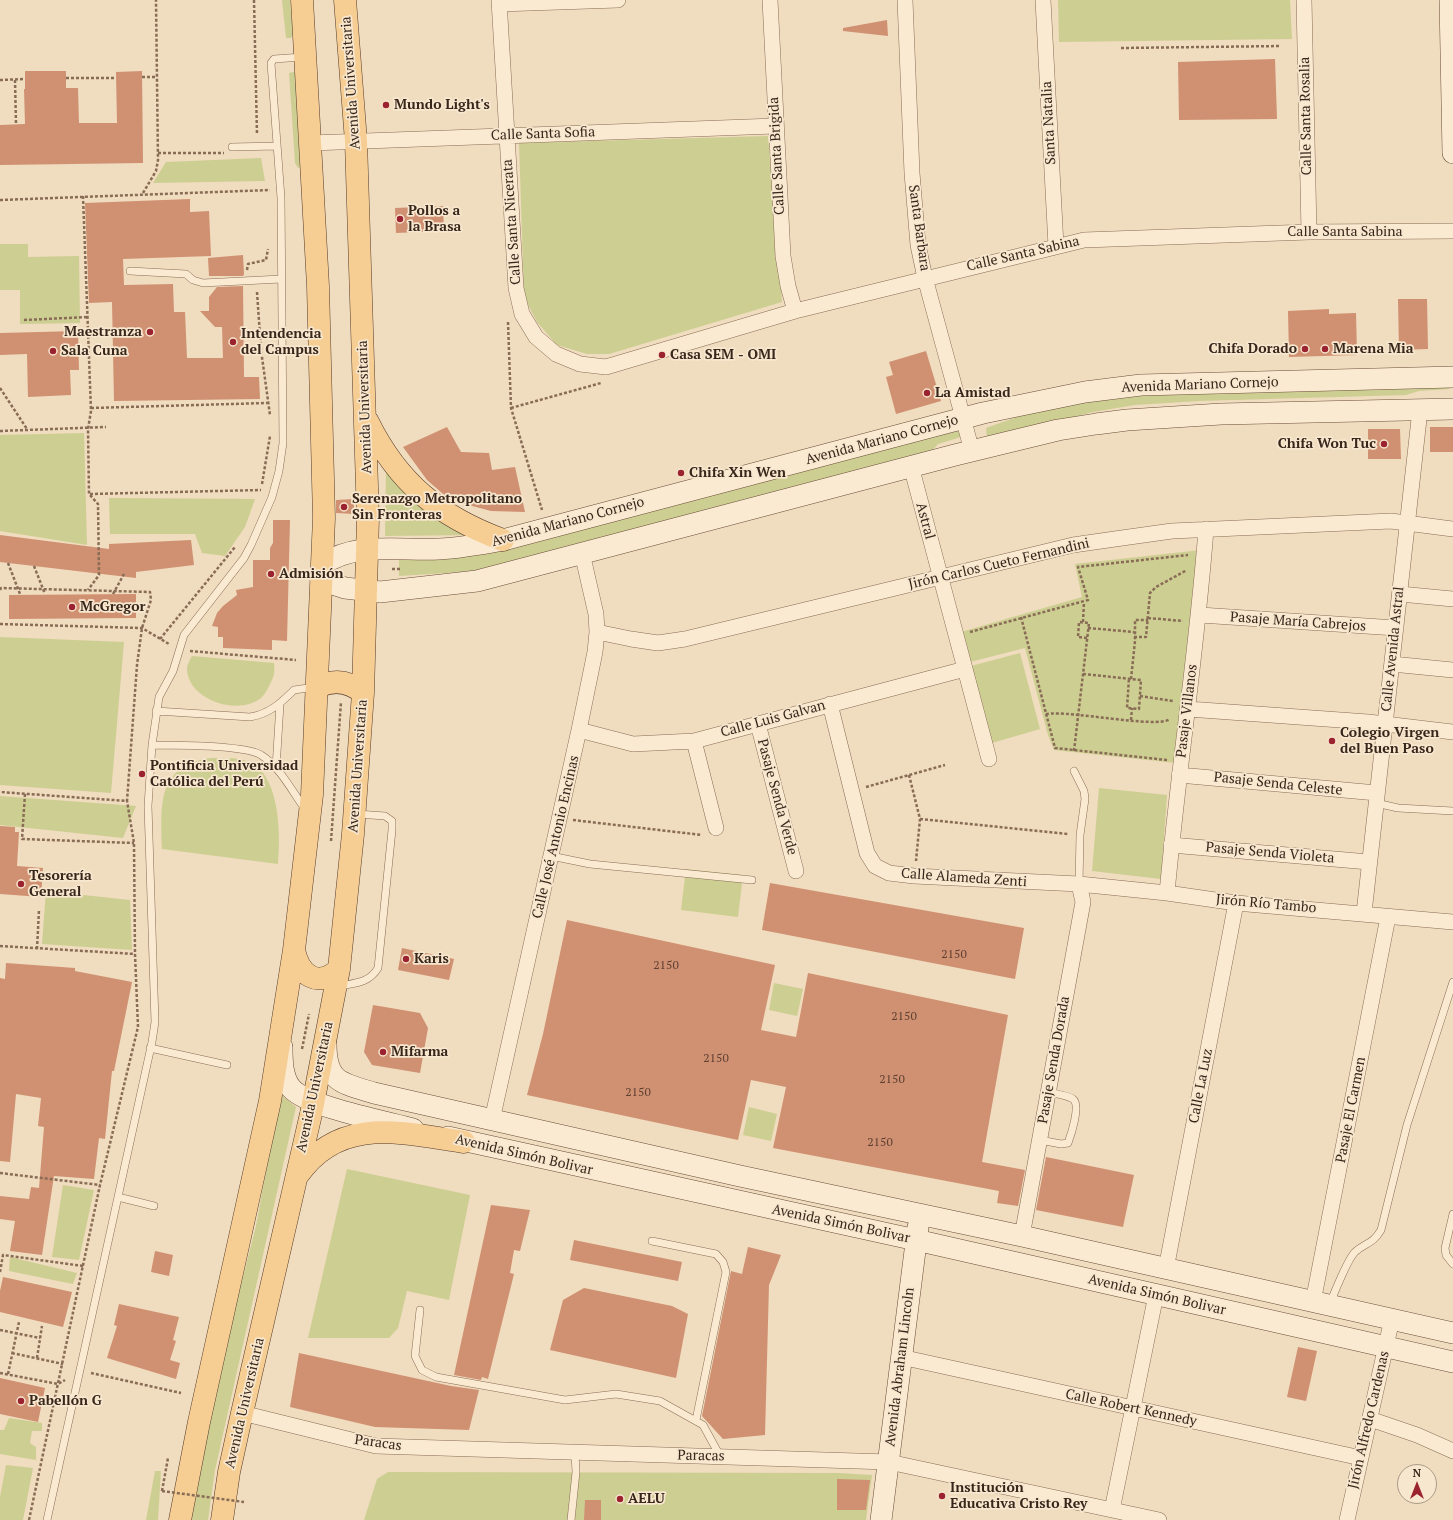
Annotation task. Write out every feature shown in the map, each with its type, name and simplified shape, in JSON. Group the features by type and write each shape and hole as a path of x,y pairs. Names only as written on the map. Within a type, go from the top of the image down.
{"main road":[{"path":"180,1520 199,1422 267,1114 294,950 310,816 318,687 324,518 322,395 311,143 302,0"},
{"name":"Avenida Universitaria","path":"222,1520 229,1472 313,1101 337,978 344,938 355,814 363,693 366,591 366,420 356,141 345,0"},
{"path":"1450,0 1453,153"},
{"name":"Avenida Mariano Cornejo","path":"322,572 338,555 367,550 460,548 503,540 963,419 1011,407 1070,395 1141,385 1453,376"},
{"path":"322,572 346,588 366,591 425,588 477,581 911,466 1058,430 1127,420 1221,414 1453,410"},
{"path":"366,420 389,459 420,494 459,522 503,540"},
{"path":"318,687 330,683 342,682 357,688 363,693"},
{"path":"294,950 300,969 312,977 327,976 337,978"},
{"name":"Avenida Simón Bolivar","path":"282,1030 282,1055 287,1080 297,1093 313,1101 464,1142 525,1156 916,1240 1453,1362"},
{"name":"Avenida Simón Bolivar","path":"326,1035 326,1055 329,1070 333,1076 341,1082 374,1093 530,1129 1022,1236 1453,1333"},
{"path":"525,1156 530,1129"},
{"path":"295,1179 309,1160 322,1148 339,1139 355,1134 388,1132 464,1142"},
{"path":"716,1197 721,1171"},
{"name":"Avenida Abraham Lincoln","path":"881,1520 920,1215"}],"street":[{"path":"499,2 618,0"},
{"name":"Calle Santa Brigida","path":"770,0 775,126 783,256 788,286 795,311"},
{"name":"Santa Barbara","path":"905,0 914,212 918,245 925,278 972,451"},
{"name":"Santa Natalia","path":"1044,0 1056,246"},
{"name":"Calle Santa Rosalia","path":"1304,0 1309,232"},
{"name":"Calle Santa Nicerata","path":"499,2 516,288 522,314 536,337 556,354 580,364 606,367"},
{"name":"Calle Santa Sofia","path":"311,143 775,126"},
{"name":"Calle Santa Sabina","path":"606,367 795,311 1084,240 1309,232 1453,231"},
{"name":"Calle Avenida Astral","path":"1364,913 1420,410"},
{"name":"Astral","path":"911,466 989,759"},
{"name":"Jirón Carlos Cueto Fernandini","path":"598,632 658,643 685,639 1073,545 1172,531 1391,521 1453,529"},
{"name":"Pasaje Villanos","path":"1167,893 1181,708 1195,619 1206,529"},
{"name":"Calle José Antonio Encinas","path":"492,1120 560,818 598,632 593,600 582,553"},
{"path":"1400,594 1453,599"},
{"name":"Pasaje María Cabrejos","path":"1195,619 1396,628"},
{"path":"1392,664 1453,670"},
{"name":"Calle Luis Galvan","path":"579,730 633,744 694,741 965,669"},
{"name":"Calle Alameda Zenti","path":"830,704 867,853 875,866 889,872 914,876 1079,884"},
{"path":"1181,708 1385,724 1453,732"},
{"name":"Pasaje Senda Verde","path":"758,724 796,871"},
{"path":"694,741 716,828"},
{"name":"Pasaje Senda Celeste","path":"1177,768 1377,798"},
{"name":"Pasaje Senda Violeta","path":"1171,845 1370,862"},
{"name":"Jirón Río Tambo","path":"1079,884 1167,893 1236,903 1364,913 1388,917 1453,922"},
{"name":"Pasaje Senda Dorada","path":"1022,1236 1082,902 1079,884"},
{"name":"Calle La Luz","path":"1166,1269 1236,903"},
{"name":"Pasaje El Carmen","path":"1321,1304 1388,917"},
{"path":"1112,1510 1156,1295"},
{"name":"Jirón Alfredo Cardenas","path":"1347,1520 1392,1319"},
{"name":"Calle Robert Kennedy","path":"901,1357 1361,1458"},
{"name":"Paracas","path":"242,1413 376,1446 575,1454 720,1456 889,1462 1159,1520"},
{"path":"1370,1419 1417,1435 1453,1451"}],"lane":[{"path":"47,1520 155,1022 148,810 152,744 159,696 173,671 178,650 184,635 248,551 269,507 276,486 283,443 280,188 272,60 280,58 305,57"},
{"path":"230,150 257,146 277,146"},
{"path":"130,271 186,274 193,280 203,283 281,279"},
{"path":"156,711 250,717 262,714 280,704 294,690 318,687"},
{"path":"276,768 280,704"},
{"path":"152,744 242,749 260,754 276,768 310,816"},
{"path":"1074,772 1084,791 1085,799 1080,835 1079,884"},
{"path":"1377,798 1398,808 1453,811"},
{"path":"337,978 362,981 372,977 378,968 392,821 385,816 355,814"},
{"path":"551,856 590,864 752,880"},
{"path":"1321,1304 1336,1289 1355,1252 1376,1239 1381,1230 1407,1125 1453,982"},
{"path":"150,1048 227,1065"},
{"path":"1040,1140 1061,1144 1068,1143 1077,1109 1076,1103 1073,1099 1048,1092"},
{"path":"118,1197 154,1206"},
{"path":"1453,1214 1446,1248 1446,1256 1453,1264"},
{"path":"652,1241 716,1254 723,1262 726,1272 696,1420"},
{"path":"420,1310 415,1356 422,1370 436,1377 565,1400 616,1394 660,1401 704,1425 720,1456"},
{"path":"571,1520 576,1472 575,1454"}],"path":[{"path":"143,194 156,171 158,153 156,0"},
{"path":"254,0 257,146"},
{"path":"1120,48 1281,46"},
{"path":"142,77 156,77"},
{"path":"66,78 116,78"},
{"path":"0,80 26,79"},
{"path":"15,80 16,124"},
{"path":"158,153 230,150"},
{"path":"267,182 267,198"},
{"path":"0,200 267,190 280,188"},
{"path":"83,196 90,408 88,429 89,494 98,504 99,575 87,590"},
{"path":"269,243 266,260 248,264 244,280 246,290 258,292 261,350 267,403 271,421"},
{"path":"24,320 88,317"},
{"path":"508,321 511,408 547,528"},
{"path":"511,408 610,381 606,367"},
{"path":"0,388 27,429"},
{"path":"90,408 267,403"},
{"path":"0,431 27,429 88,429 106,427"},
{"path":"89,494 260,491 270,428"},
{"path":"160,639 240,542"},
{"path":"956,636 1021,617 1088,600 1078,567 1191,554"},
{"path":"8,563 20,594"},
{"path":"34,566 45,594"},
{"path":"1134,636 1146,637 1150,593 1156,586 1190,569"},
{"path":"113,594 124,574"},
{"path":"0,590 1,588 150,592 151,600 142,628 137,665 127,801 134,843 135,954 138,1027 100,1185 29,1520"},
{"path":"1083,622 1084,602"},
{"path":"1021,617 1055,748 1177,768"},
{"path":"1082,674 1130,679 1141,680 1139,709 1126,708 1130,679 1135,641 1135,620 1195,619"},
{"path":"1074,751 1089,623 1079,622 1078,637 1087,638"},
{"path":"0,624 142,628 178,650 296,660"},
{"path":"1088,628 1134,632"},
{"path":"1140,696 1181,708"},
{"path":"1131,720 1132,708"},
{"path":"1046,714 1078,714 1166,722 1181,708"},
{"path":"851,791 945,765"},
{"path":"909,775 920,819 914,876"},
{"path":"0,792 127,801"},
{"path":"25,794 22,839 134,843"},
{"path":"560,818 697,835 708,834 716,828"},
{"path":"920,819 1080,835"},
{"path":"37,949 39,910"},
{"path":"0,946 135,954"},
{"path":"0,1173 100,1185"},
{"path":"0,1272 3,1256 83,1266"},
{"path":"8,1374 19,1322"},
{"path":"37,1358 42,1326"},
{"path":"0,1330 40,1338"},
{"path":"12,1354 63,1364"},
{"path":"0,1373 58,1384 79,1370 181,1393"},
{"path":"168,1458 162,1491 244,1502"}],"green space":[{"path":"282,0 290,0 293,34 291,38 286,38"},
{"path":"1058,0 1290,0 1292,39 1059,42"},
{"path":"289,73 296,73 300,167 298,168 295,163"},
{"path":"768,136 782,302 609,354 587,354 557,345 537,322 524,297 519,143"},
{"path":"261,158 265,181 153,183 166,162"},
{"path":"0,244 28,244 28,257 79,256 80,323 20,324 20,290 0,290"},
{"path":"1452,387 1449,389 1419,391 1406,395 1199,401 1135,405 1093,412 989,439 987,438 986,428 1014,418 1019,412 1085,396"},
{"path":"958,429 961,437 938,444 929,454 479,571 399,576 399,557"},
{"path":"84,433 87,545 0,531 0,435"},
{"path":"386,467 475,535 385,536"},
{"path":"109,498 255,499 245,527 225,556 202,553 195,534 110,534"},
{"path":"1201,550 1176,763 1054,750 1048,735 1025,648 970,662 961,632 1082,597 1075,564"},
{"path":"0,637 124,642 111,793 0,785"},
{"path":"1020,653 1040,729 992,743 971,666"},
{"path":"192,656 274,663 274,675 266,692 260,699 248,704 237,706 225,705 203,695 194,688 189,678 187,667"},
{"path":"211,758 246,760 260,769 267,780 273,793 278,823 278,864 162,849 163,803 166,790 171,779 180,769 193,762"},
{"path":"1099,788 1167,795 1161,879 1092,871"},
{"path":"0,796 136,806 123,838 0,825"},
{"path":"686,869 743,875 738,917 681,910"},
{"path":"46,891 130,900 132,950 42,944"},
{"path":"774,983 803,989 797,1016 769,1010"},
{"path":"280,1094 296,1107 215,1470 208,1520 189,1520 220,1367 256,1226"},
{"path":"749,1107 777,1114 771,1141 743,1135"},
{"path":"347,1169 470,1195 449,1300 407,1291 398,1328 389,1338 308,1338"},
{"path":"63,1185 94,1190 79,1260 52,1257"},
{"path":"10,1257 77,1273 73,1284 9,1271"},
{"path":"9,1418 42,1423 42,1431 32,1431 30,1443 36,1447 36,1460 0,1454 0,1430 4,1430"},
{"path":"6,1465 33,1468 23,1520 0,1520 0,1497"},
{"path":"155,1471 161,1471 158,1520 146,1520"},
{"name":"AELU","path":"388,1472 839,1473 872,1475 866,1520 364,1520 377,1479"}],"building":[{"path":"887,20 888,36 843,31 843,28"},
{"path":"1275,59 1277,119 1179,120 1178,62"},
{"path":"25,71 66,71 66,88 78,88 79,123 117,123 116,72 142,71 143,163 0,165 0,125 25,124"},
{"path":"190,199 190,212 209,211 211,256 123,259 124,285 173,284 174,312 185,312 187,358 223,358 222,327 215,327 200,311 209,311 209,297 217,287 243,286 244,377 259,377 260,399 114,401 112,302 89,303 85,203"},
{"path":"443,206 444,231 396,233 395,208"},
{"path":"243,255 243,276 209,276 208,258"},
{"path":"1398,299 1427,299 1428,349 1399,350"},
{"path":"1329,309 1329,314 1356,313 1357,355 1289,357 1288,311"},
{"name":"Sala Cuna","path":"78,331 79,370 70,370 71,395 28,397 27,354 0,355 0,333"},
{"path":"926,351 941,401 896,414 886,377 893,375 889,362"},
{"path":"447,427 461,452 489,453 492,470 515,467 525,512 491,511 450,500 427,480 403,447"},
{"path":"1430,427 1453,427 1453,452 1430,452"},
{"name":"Chifa Won Tuc","path":"1368,429 1400,429 1401,459 1368,459"},
{"name":"Serenazgo Metropolitano Sin Fronteras","path":"354,499 354,514 336,513 336,500"},
{"name":"Admisión","path":"273,520 290,520 287,641 272,640 272,650 223,648 223,637 218,637 218,627 212,626 217,613 237,595 236,590 253,587 253,560 270,560 270,548 273,543"},
{"path":"0,535 109,549 109,544 191,540 194,565 136,572 136,578 0,562"},
{"name":"McGregor","path":"136,594 136,618 9,619 9,595"},
{"path":"0,826 15,827 15,832 19,832 17,866 43,868 41,897 0,894"},
{"path":"770,883 1024,928 1015,979 762,930"},
{"path":"567,920 775,965 761,1030 796,1037 808,973 1008,1015 982,1162 1025,1170 1018,1206 997,1203 999,1191 773,1148 786,1087 751,1080 738,1140 527,1095 543,1034"},
{"path":"402,948 454,959 449,980 398,970"},
{"path":"6,963 75,968 75,971 132,982 114,1071 112,1071 105,1139 99,1138 94,1179 54,1176 42,1255 10,1251 15,1221 0,1219 0,1196 29,1199 31,1187 39,1188 44,1127 38,1126 41,1098 16,1094 10,1162 0,1161 0,978 5,979"},
{"path":"373,1005 420,1013 428,1028 420,1073 372,1065 364,1052"},
{"path":"1046,1157 1134,1175 1123,1227 1036,1210"},
{"path":"491,1205 530,1210 520,1251 514,1250 510,1273 514,1274 488,1379 482,1377 481,1380 454,1375"},
{"path":"574,1240 682,1262 678,1281 570,1260"},
{"path":"748,1247 781,1255 769,1285 765,1435 723,1439 702,1416 731,1271 742,1274"},
{"path":"155,1251 173,1255 169,1276 151,1272"},
{"path":"3,1277 72,1292 63,1327 0,1312 0,1291"},
{"path":"584,1288 672,1306 688,1314 676,1378 550,1350 563,1300"},
{"path":"119,1304 179,1317 173,1340 176,1341 170,1360 180,1363 176,1379 107,1358 117,1326 114,1325"},
{"path":"1298,1347 1317,1351 1306,1401 1287,1397"},
{"path":"299,1353 451,1386 479,1390 469,1430 375,1427 290,1407"},
{"name":"Pabellón G","path":"0,1378 45,1388 38,1422 0,1414"},
{"path":"837,1479 870,1480 866,1510 837,1510"},
{"path":"585,1500 601,1500 601,1520 584,1520"}],"place":[{"name":"Mundo Light's","path":"386,105"},
{"name":"Pollos a la Brasa","path":"400,219"},
{"name":"Maestranza","path":"150,332"},
{"name":"Intendencia del Campus","path":"233,342"},
{"name":"Chifa Dorado","path":"1305,349"},
{"name":"Marena Mia","path":"1325,349"},
{"name":"Sala Cuna","path":"53,351"},
{"name":"Casa SEM - OMI","path":"662,355"},
{"name":"La Amistad","path":"927,393"},
{"name":"Chifa Won Tuc","path":"1384,444"},
{"name":"Chifa Xin Wen","path":"681,473"},
{"name":"Serenazgo Metropolitano Sin Fronteras","path":"344,507"},
{"name":"Admisión","path":"271,574"},
{"name":"McGregor","path":"72,607"},
{"name":"Colegio Virgen del Buen Paso","path":"1332,741"},
{"name":"Pontificia Universidad Católica del Perú","path":"142,774"},
{"name":"Tesorería General","path":"21,884"},
{"name":"Karis","path":"406,959"},
{"name":"Mifarma","path":"383,1052"},
{"name":"Pabellón G","path":"21,1401"},
{"name":"Institución Educativa Cristo Rey","path":"942,1496"},
{"name":"AELU","path":"620,1499"}]}
